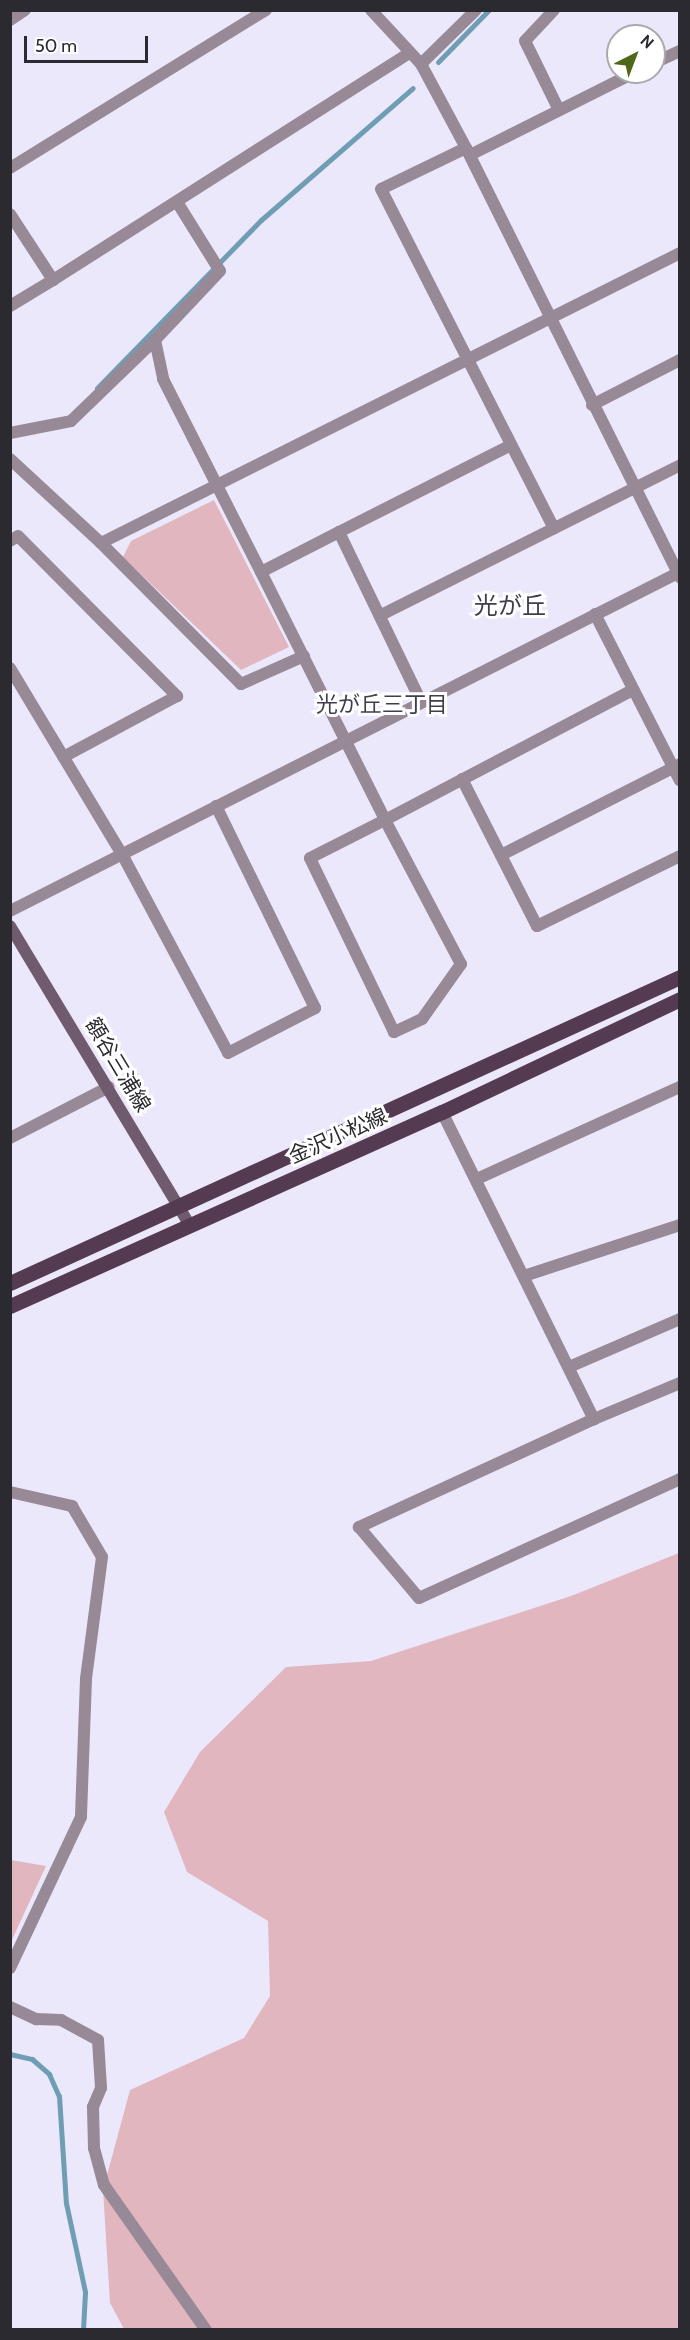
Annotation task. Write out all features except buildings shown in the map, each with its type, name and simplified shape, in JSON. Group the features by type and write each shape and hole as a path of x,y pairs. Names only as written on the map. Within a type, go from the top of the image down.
{"main road":[{"name":"額谷三浦線","path":"10,926 180,1205 190,1226"},
{"name":"金沢小松線","path":"10,1283 680,977"},
{"name":"金沢小松線","path":"10,1306 442,1112 680,999"}],"street":[{"path":"10,20 25,10"},
{"path":"10,168 266,10"},
{"path":"10,911 123,856 216,806 347,742 595,614 679,575 633,488 468,151 421,64 371,10"},
{"path":"421,64 476,10"},
{"path":"554,10 525,41 559,110"},
{"path":"666,57 680,51"},
{"path":"10,306 410,53"},
{"path":"554,529 464,362 381,189 559,110 612,84"},
{"path":"10,433 71,421 155,340 220,271 177,202"},
{"path":"10,214 53,280"},
{"path":"101,543 680,253"},
{"path":"155,340 163,379 385,820 461,964 422,1019 394,1032 310,858 385,820 633,690"},
{"path":"592,405 680,360"},
{"path":"261,572 509,446"},
{"path":"10,459 101,543 241,684 304,656"},
{"path":"381,615 680,465"},
{"path":"339,532 421,702"},
{"path":"10,540 18,536 177,696 63,757"},
{"path":"595,614 633,690 676,765 680,781"},
{"path":"10,668 123,856 228,1053 315,1008 216,806"},
{"path":"501,855 676,765"},
{"path":"462,779 537,926 680,856"},
{"path":"10,1138 109,1087"},
{"path":"479,1178 680,1087"},
{"path":"442,1112 479,1178 594,1419"},
{"path":"526,1275 680,1225"},
{"path":"569,1367 680,1319"},
{"path":"680,1383 594,1419 359,1527 419,1598 680,1479"},
{"path":"10,1492 72,1506 102,1557 86,1679 81,1817 10,1968"},
{"path":"10,2007 36,2019 61,2020 98,2040 101,2088 93,2107 94,2148 104,2185 206,2330"}],"shaded area":[{"path":"214,500 289,647 241,670 123,557 131,541"},
{"path":"679,1553 679,2329 124,2329 110,2303 103,2190 130,2090 244,2038 270,1996 268,1921 187,1872 164,1812 200,1752 286,1667 371,1661 571,1596"},
{"path":"10,1860 46,1866 11,1942"}],"waterway":[{"path":"438,62 489,10"},
{"path":"97,388 261,220 413,88"},
{"path":"10,2054 32,2059 49,2074 59,2096 66,2203 85,2292 83,2330"}],"district":[{"name":"光が丘","path":"510,606"},
{"name":"光が丘三丁目","path":"382,705"}]}
